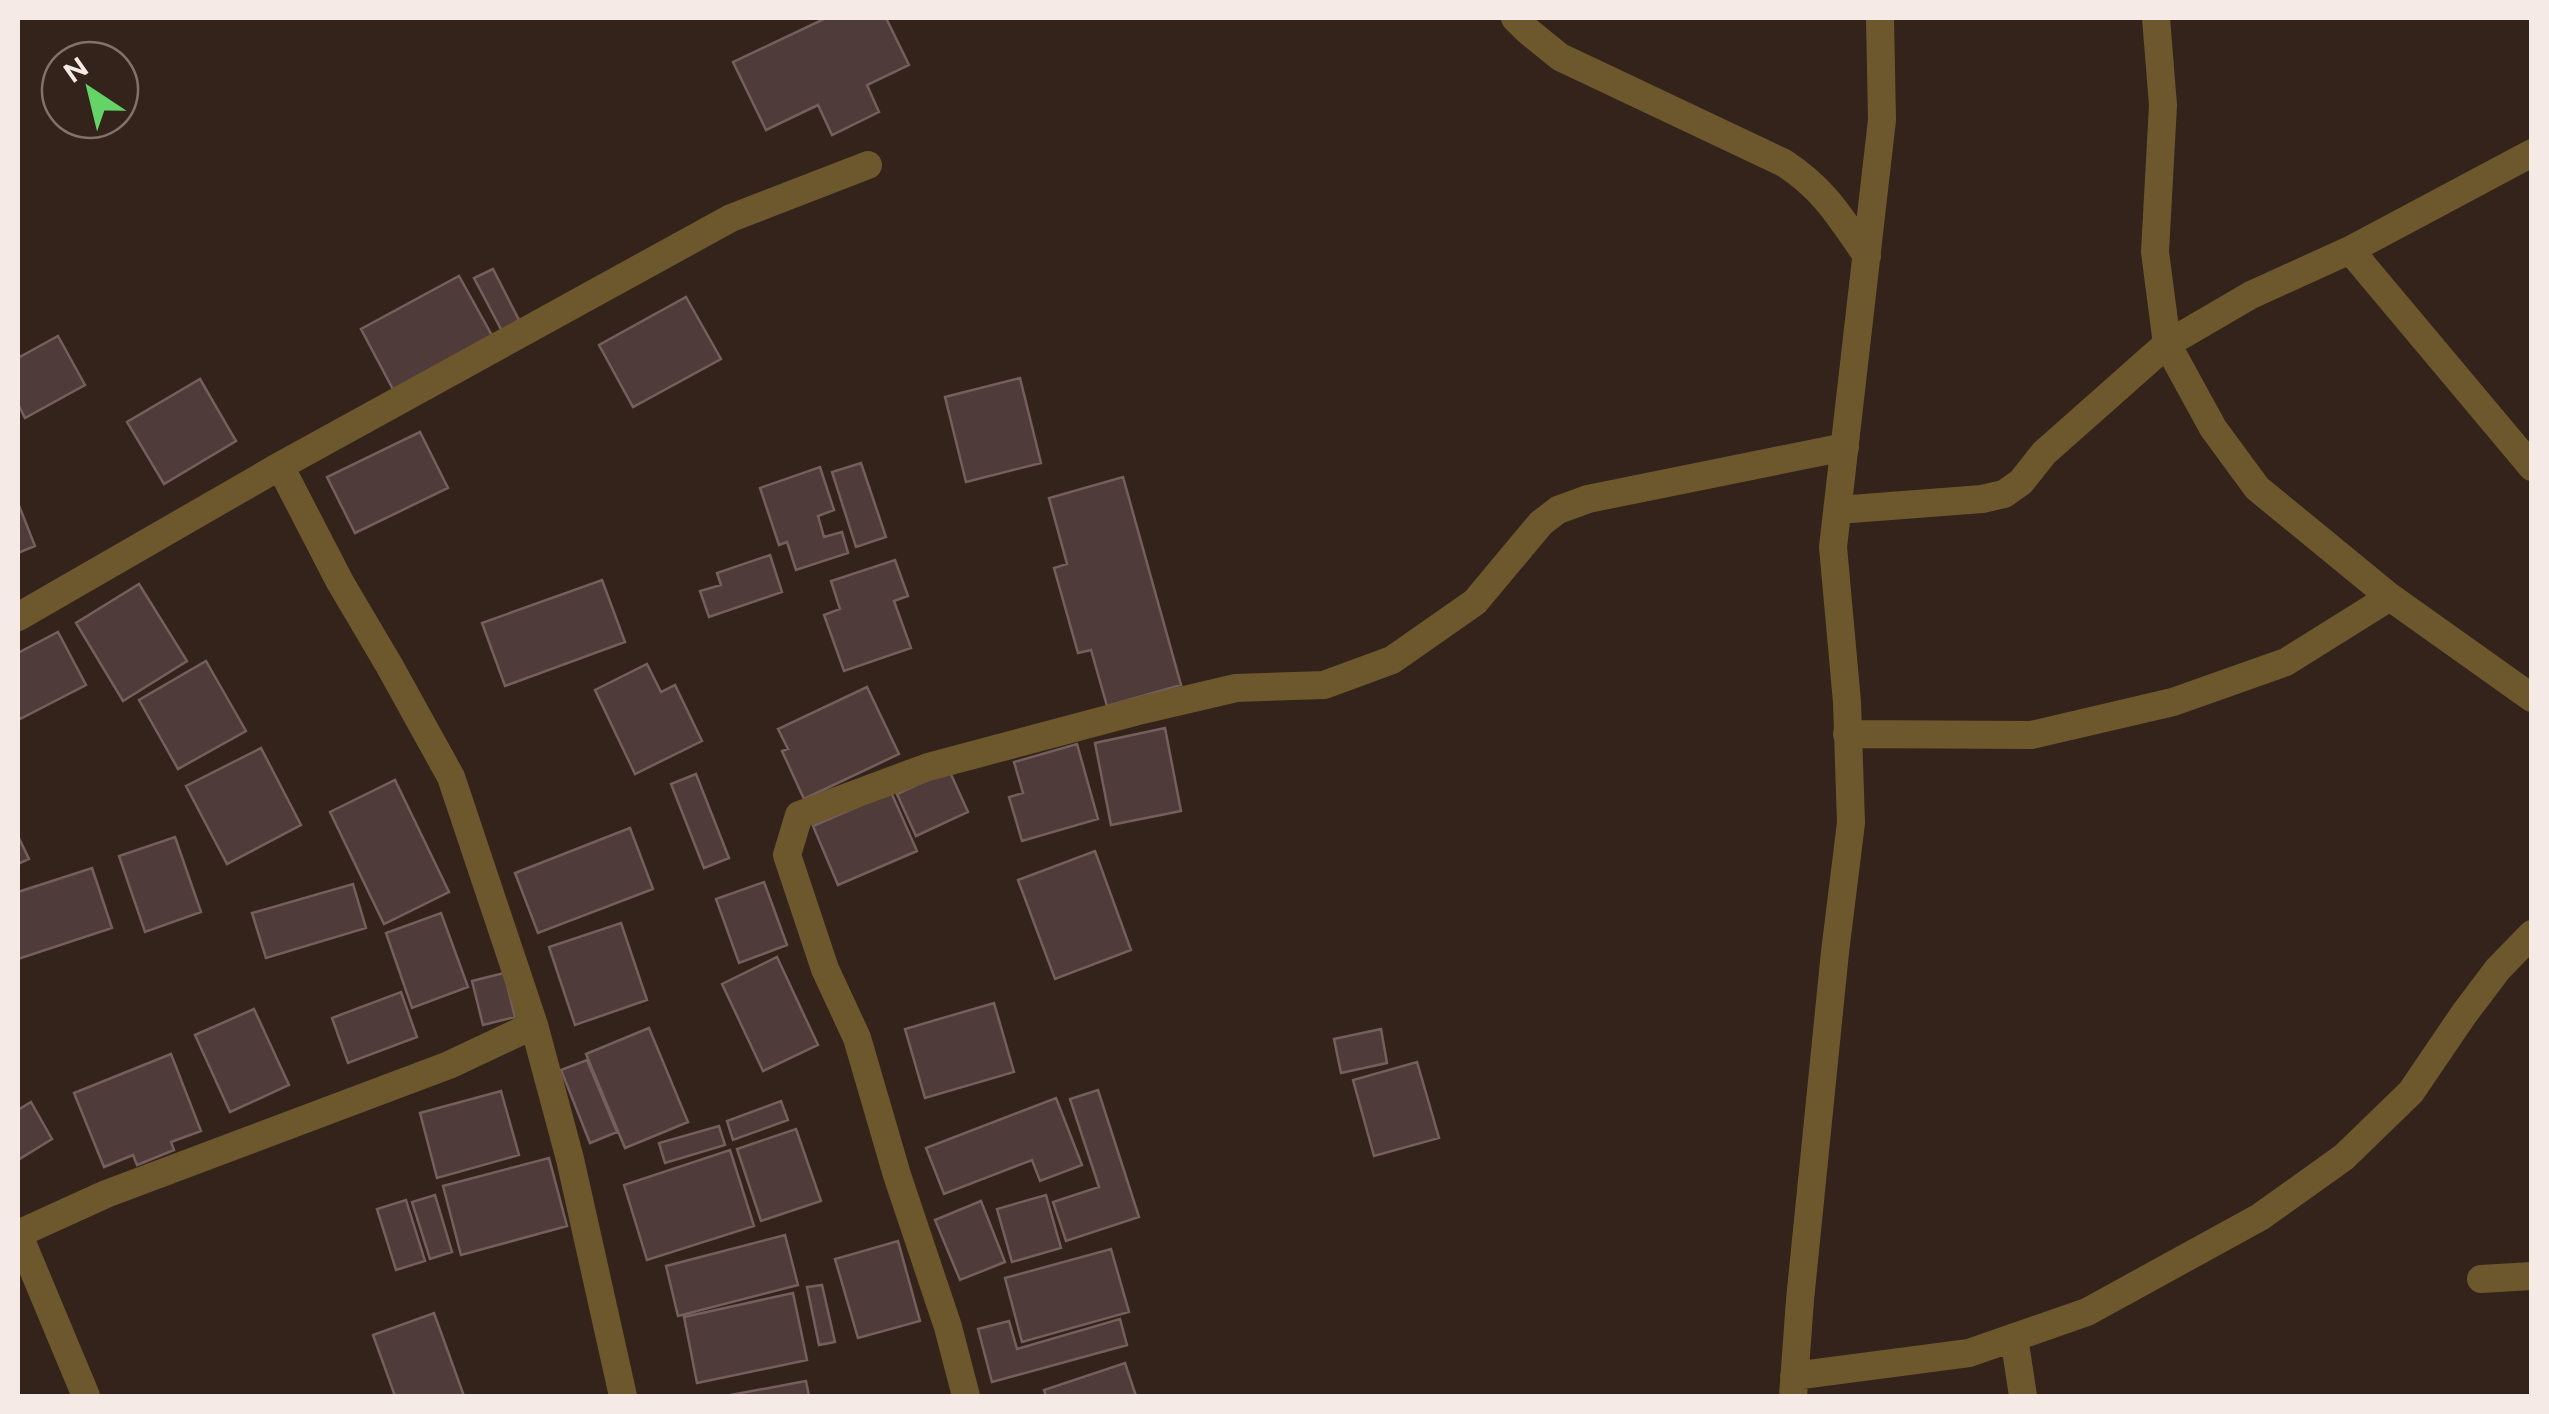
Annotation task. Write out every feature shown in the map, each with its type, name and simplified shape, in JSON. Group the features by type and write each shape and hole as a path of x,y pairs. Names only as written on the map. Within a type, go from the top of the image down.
{"street":[{"path":"1515,18 1560,57 1804,176 1822,191 1867,256"},
{"path":"1880,18 1882,120 1833,547 1847,702 1851,823 1793,1386 1969,1353 2087,1312 2260,1217 2344,1157 2411,1092 2498,969 2532,934"},
{"path":"2156,18 2164,105 2155,252 2168,344 2213,428 2257,488 2390,597 2532,698"},
{"path":"1838,510 2004,494 2021,482 2044,453 2080,420 2168,344 2251,295 2350,250 2532,153"},
{"path":"18,617 280,466 731,218 868,165"},
{"path":"2350,250 2532,467"},
{"path":"966,1396 857,1038 825,970 787,855 799,815 928,767 1142,710 1236,688 1324,685 1392,660 1475,602 1541,524 1558,510 1588,499 1845,447"},
{"path":"280,466 340,582 451,777 534,1025 570,1159 623,1396"},
{"path":"1848,734 2031,735 2174,702 2286,662 2390,597"},
{"path":"86,1396 18,1233 106,1194 449,1066 534,1025"},
{"path":"2481,1278 2532,1276"},
{"path":"2014,1337 2023,1396"}],"building":[{"path":"826,18 886,18 909,65 867,85 879,112 832,135 818,105 766,130 733,62"},
{"path":"493,269 520,322 502,331 474,278"},
{"path":"459,276 495,341 396,395 361,329"},
{"path":"686,297 721,359 633,407 599,345"},
{"path":"58,336 85,385 25,418 18,404 18,358"},
{"path":"1020,378 1041,463 966,482 945,397"},
{"path":"200,379 236,441 164,484 127,422"},
{"path":"420,432 448,488 355,533 327,477"},
{"path":"861,463 886,537 856,547 832,472"},
{"path":"820,467 834,510 818,516 824,537 842,532 848,553 796,570 787,542 779,545 760,488"},
{"path":"1123,477 1181,685 1107,706 1091,650 1078,653 1054,568 1067,564 1049,498"},
{"path":"18,503 35,546 18,553"},
{"path":"770,555 782,592 709,617 700,591 721,585 717,573"},
{"path":"895,560 908,596 894,601 911,648 844,671 824,615 840,609 831,581"},
{"path":"602,580 625,642 505,686 482,623"},
{"path":"139,584 187,661 123,701 76,623"},
{"path":"58,632 86,685 20,719 18,653"},
{"path":"206,661 246,731 178,769 139,700"},
{"path":"647,664 661,692 675,685 702,741 635,774 595,690"},
{"path":"867,687 899,754 804,799 782,751 788,749 778,729"},
{"path":"1165,728 1181,811 1111,825 1095,743"},
{"path":"1077,744 1098,819 1022,841 1009,797 1023,793 1014,762"},
{"path":"261,748 301,825 227,864 186,786"},
{"path":"949,770 968,812 916,836 897,794"},
{"path":"696,774 729,858 704,868 671,784"},
{"path":"395,780 449,892 384,924 330,812"},
{"path":"891,792 917,851 838,885 813,826"},
{"path":"630,828 653,889 538,933 515,873"},
{"path":"18,836 29,859 18,864"},
{"path":"175,837 201,912 145,932 119,856"},
{"path":"1095,851 1131,950 1055,979 1018,880"},
{"path":"92,868 112,928 18,959 18,892"},
{"path":"764,882 787,945 739,963 716,899"},
{"path":"353,884 366,928 266,958 252,913"},
{"path":"441,913 468,987 412,1008 386,933"},
{"path":"621,923 647,1000 575,1025 549,947"},
{"path":"777,957 818,1045 763,1071 722,984"},
{"path":"504,973 515,1017 483,1025 472,981"},
{"path":"401,992 417,1037 348,1063 332,1018"},
{"path":"994,1003 1014,1072 925,1098 905,1029"},
{"path":"254,1009 289,1085 230,1112 195,1035"},
{"path":"649,1028 688,1122 625,1148 586,1054"},
{"path":"1381,1029 1387,1063 1341,1073 1334,1039"},
{"path":"171,1054 201,1131 171,1142 174,1150 137,1165 133,1155 104,1167 74,1093"},
{"path":"587,1060 617,1132 590,1143 561,1070"},
{"path":"1417,1062 1439,1138 1374,1156 1353,1080"},
{"path":"1098,1090 1139,1217 1066,1241 1053,1202 1099,1187 1070,1099"},
{"path":"501,1091 519,1155 437,1178 420,1113"},
{"path":"1056,1098 1082,1165 1040,1181 1032,1160 944,1194 926,1148"},
{"path":"781,1101 788,1120 733,1140 727,1121"},
{"path":"31,1102 52,1139 18,1160 18,1110"},
{"path":"719,1126 725,1145 665,1163 659,1143"},
{"path":"796,1129 821,1201 761,1221 737,1149"},
{"path":"730,1150 754,1226 647,1260 624,1185"},
{"path":"549,1158 567,1226 461,1255 443,1186"},
{"path":"435,1195 452,1252 430,1259 412,1202"},
{"path":"1046,1195 1061,1248 1012,1262 997,1209"},
{"path":"406,1200 425,1261 396,1270 377,1209"},
{"path":"981,1201 1005,1262 960,1280 935,1220"},
{"path":"785,1235 798,1285 678,1316 666,1266"},
{"path":"898,1241 920,1321 858,1338 835,1259"},
{"path":"1111,1249 1129,1312 1022,1342 1005,1278"},
{"path":"822,1285 835,1342 819,1345 807,1287"},
{"path":"793,1293 807,1360 697,1383 684,1317"},
{"path":"434,1313 464,1396 395,1396 373,1335"},
{"path":"1120,1319 1127,1345 992,1382 978,1329 1009,1321 1017,1349"},
{"path":"1125,1363 1136,1396 1046,1396 1044,1390"},
{"path":"806,1381 809,1396 725,1396"}]}
